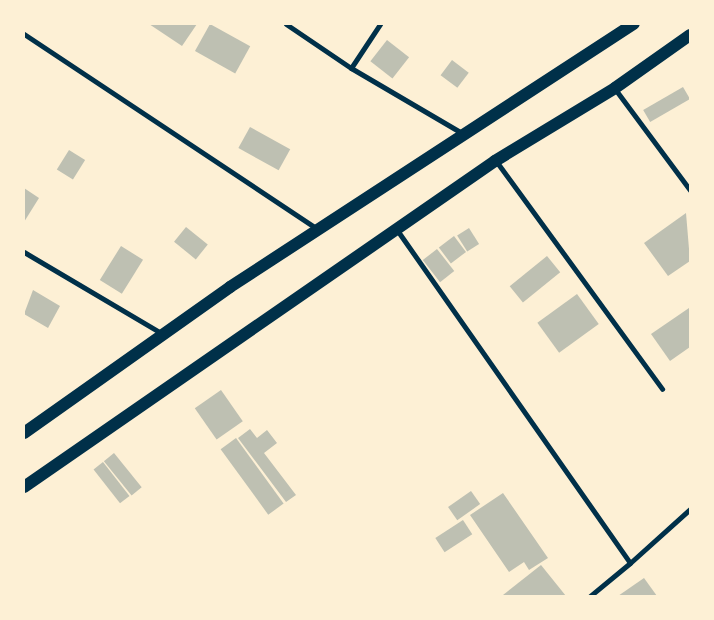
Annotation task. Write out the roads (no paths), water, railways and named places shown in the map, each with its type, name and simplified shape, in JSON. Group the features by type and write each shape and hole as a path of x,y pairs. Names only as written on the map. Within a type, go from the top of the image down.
{"main road":[{"path":"24,433 163,334 318,229 634,24"},
{"path":"24,487 495,161 614,88 690,35"}],"street":[{"path":"286,24 351,68 464,134"},
{"path":"351,68 380,24"},
{"path":"24,34 318,229"},
{"path":"614,88 690,190"},
{"path":"495,161 662,389"},
{"path":"397,230 630,563"},
{"path":"24,252 163,334"},
{"path":"590,596 690,509"}]}
